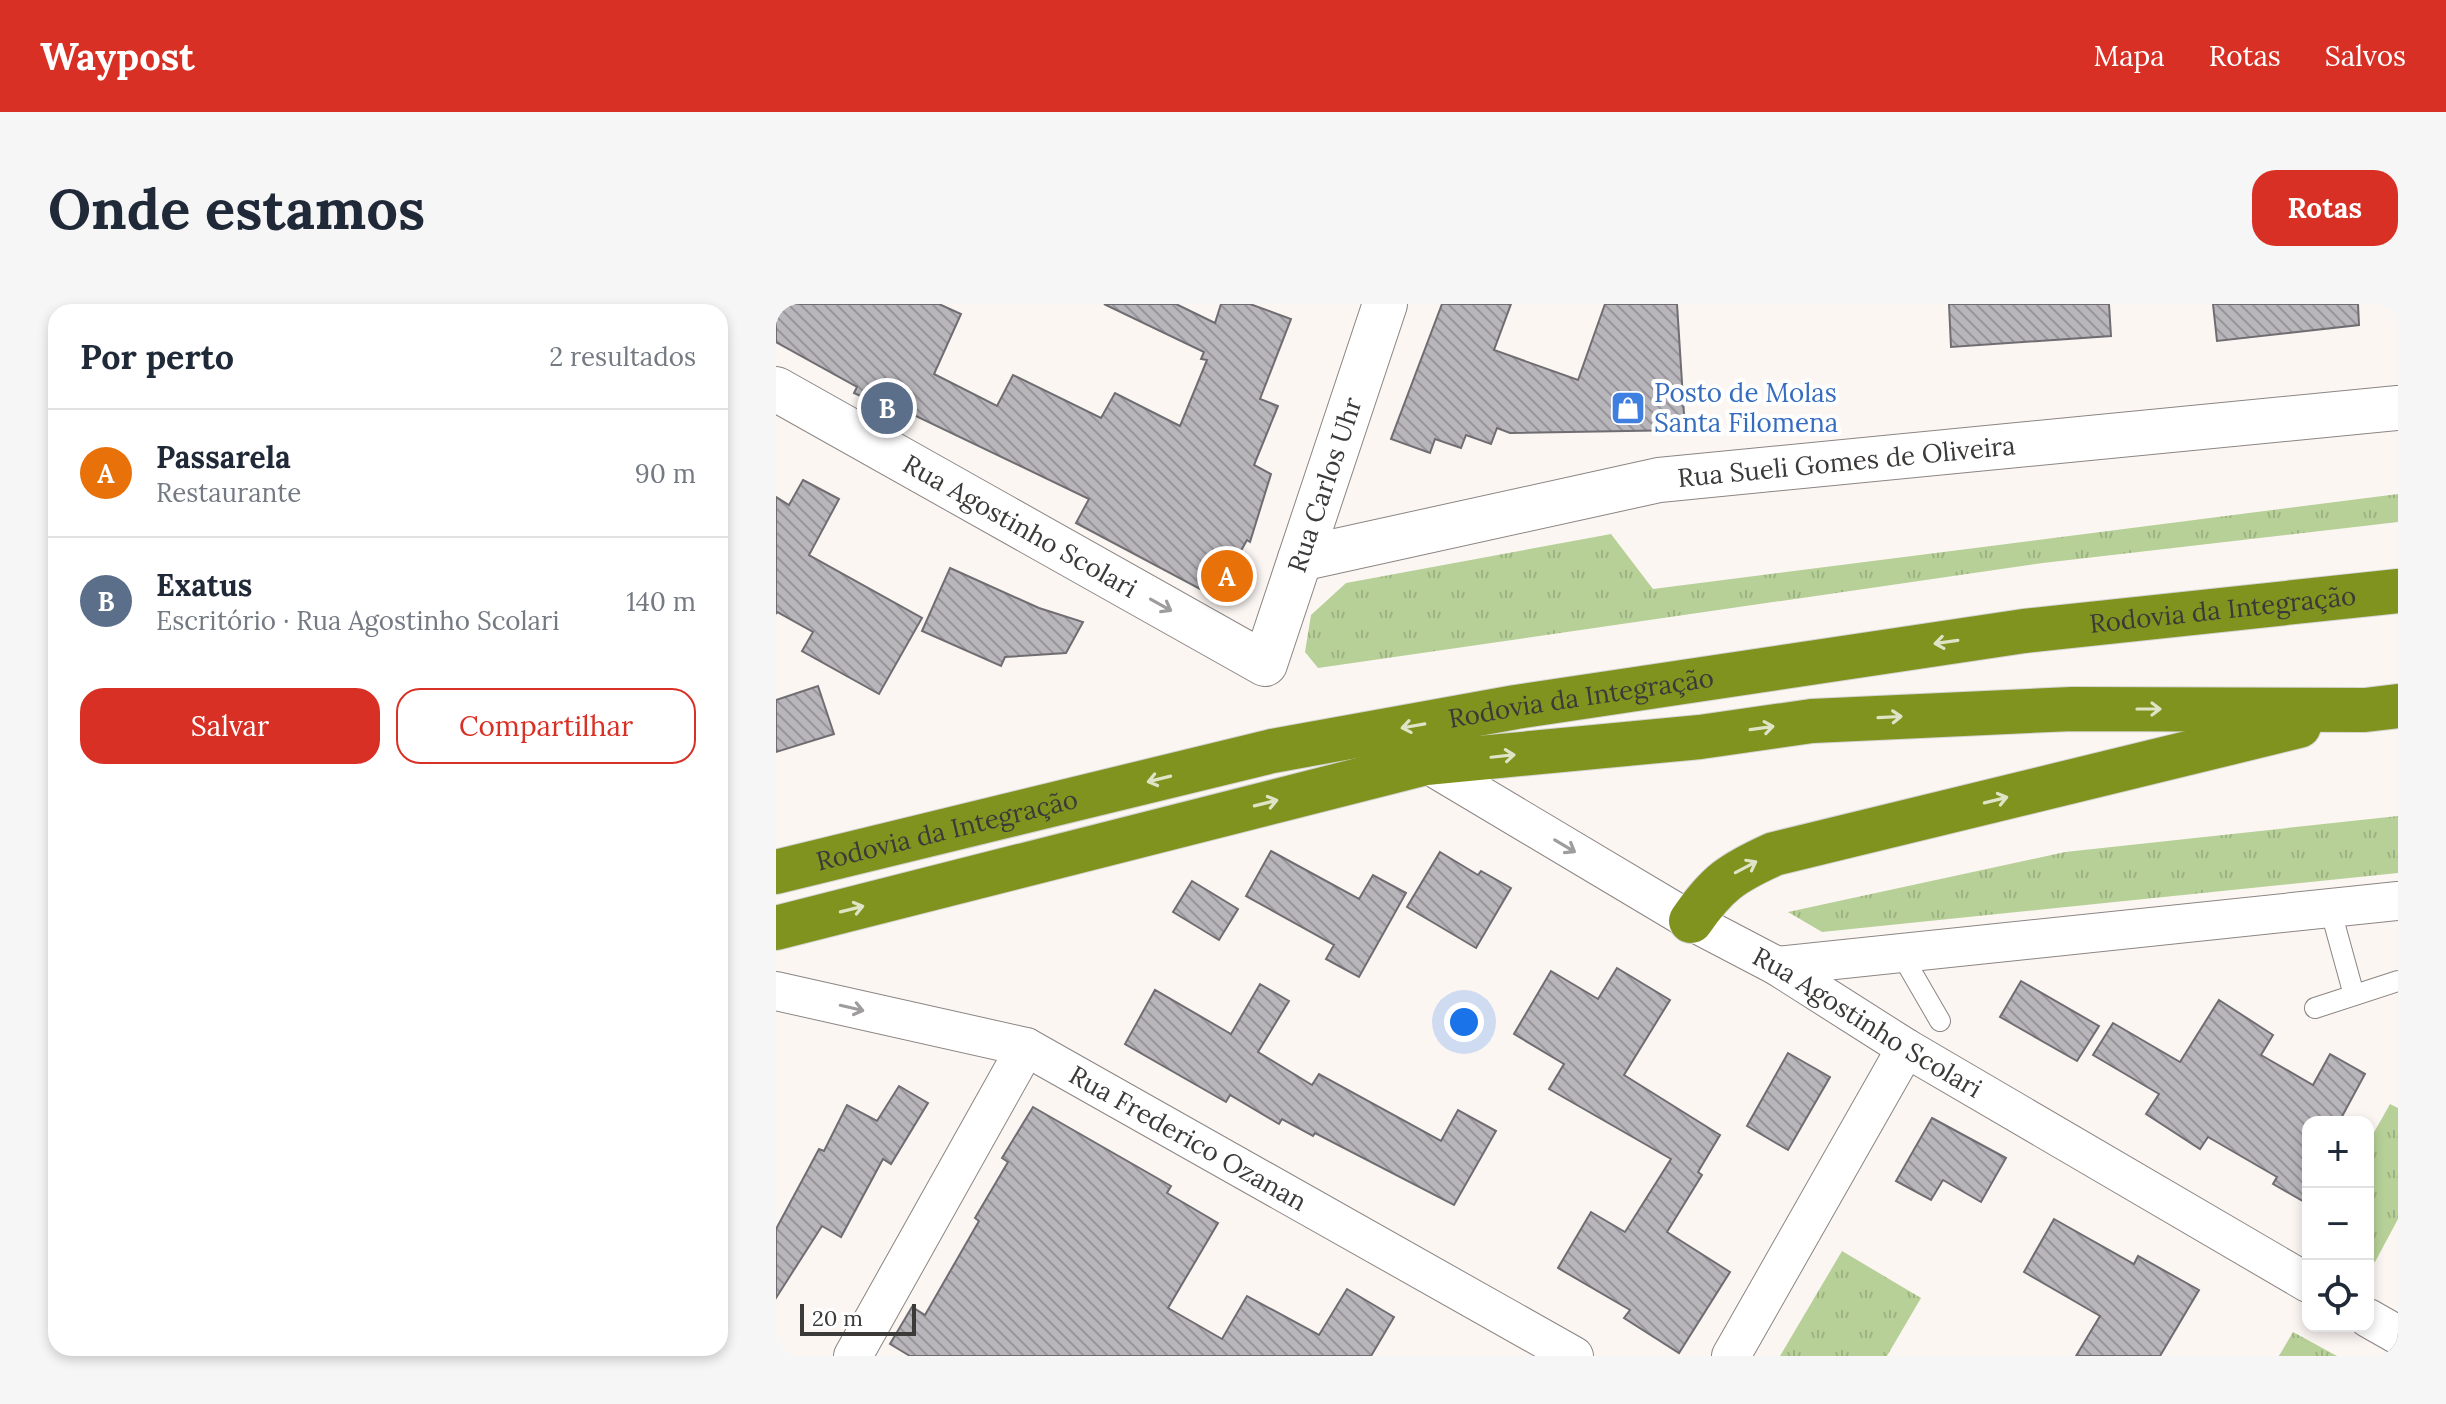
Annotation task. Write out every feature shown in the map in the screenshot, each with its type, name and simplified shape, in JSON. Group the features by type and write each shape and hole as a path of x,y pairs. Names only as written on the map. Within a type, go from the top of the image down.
{"highway":[{"name":"Rodovia da Integração","path":"776,872 1272,751 1516,707 2024,631 2398,591"},
{"name":"Rodovia da Integração","path":"776,928 1426,763 1700,737 1812,721 2072,709 2381,708"},
{"path":"1691,921 1711,892 1739,870 1774,854 2381,708"}],"street":[{"name":"Rua Carlos Uhr","path":"1265,664 1385,304"},
{"name":"Rua Agostinho Scolari","path":"776,389 1265,664"},
{"name":"Rua Sueli Gomes de Oliveira","path":"1300,559 1659,480 2398,408"},
{"name":"Rua Agostinho Scolari","path":"1426,763 1691,921 1777,966 1906,1048 2302,1279"},
{"path":"1777,966 2398,901"},
{"name":"Rua Frederico Ozanan","path":"776,991 1026,1047 1574,1356"},
{"path":"853,1356 1026,1047"},
{"path":"1731,1356 1906,1048"},
{"path":"2374,1321 2398,1335"}],"lane":[{"path":"2330,908 2354,995"},
{"path":"1900,952 1940,1021"},
{"path":"2315,1008 2398,981"}],"green space":[{"path":"2398,494 2398,522 2043,563 1318,668 1305,652 1311,615 1346,583 1611,534 1653,589"},
{"path":"2398,816 2398,873 1822,932 1788,912 2065,852"},
{"path":"2390,1104 2398,1108 2398,1219 2375,1262 2374,1261 2374,1132"},
{"path":"1842,1251 1921,1298 1887,1356 1780,1356"},
{"path":"2293,1332 2337,1356 2279,1356"}],"building":[{"path":"776,304 939,304 961,314 934,374 997,406 1013,375 1101,418 1115,393 1180,426 1207,360 1201,359 1204,352 1104,304 1176,304 1215,323 1221,304 1250,304 1291,319 1260,399 1278,406 1254,465 1271,474 1250,542 1247,540 1215,597 1076,523 1089,499 914,415 912,420 854,393 857,387 776,342"},
{"path":"1442,304 1511,304 1494,350 1578,380 1605,304 1677,304 1685,430 1510,433 1497,428 1491,444 1466,435 1461,448 1435,439 1430,453 1391,439"},
{"path":"1949,304 2109,304 2111,336 1951,347"},
{"path":"2213,304 2358,304 2359,325 2217,341"},
{"path":"803,480 839,499 809,555 922,618 879,694 802,651 813,632 776,614 776,497 789,505"},
{"path":"950,568 1039,608 1083,622 1066,653 1005,657 1001,666 922,631"},
{"path":"818,686 834,734 776,752 776,700"},
{"path":"1271,851 1359,899 1373,875 1406,893 1359,977 1326,959 1334,945 1246,896"},
{"path":"1440,852 1478,875 1481,871 1511,888 1476,948 1407,907"},
{"path":"1192,881 1238,909 1219,940 1173,912"},
{"path":"1617,968 1670,1000 1624,1075 1720,1135 1698,1172 1702,1175 1667,1232 1730,1272 1679,1353 1624,1318 1630,1310 1558,1268 1591,1212 1625,1232 1671,1159 1549,1089 1564,1064 1514,1034 1551,971 1598,999"},
{"path":"2021,981 2099,1026 2077,1061 2000,1017"},
{"path":"1260,984 1289,1001 1258,1052 1312,1085 1319,1074 1441,1141 1458,1110 1496,1131 1454,1205 1315,1133 1313,1136 1282,1119 1279,1124 1230,1095 1226,1102 1125,1044 1155,990 1231,1034"},
{"path":"2219,1000 2273,1035 2261,1055 2313,1085 2330,1054 2365,1074 2342,1116 2302,1116 2302,1201 2273,1184 2277,1177 2208,1137 2200,1149 2146,1114 2159,1094 2093,1055 2113,1023 2180,1062"},
{"path":"1788,1053 1830,1077 1788,1150 1747,1126"},
{"path":"899,1086 928,1103 891,1164 883,1159 841,1237 822,1226 776,1298 776,1229 819,1149 824,1151 847,1105 877,1121"},
{"path":"1033,1107 1171,1186 1167,1193 1218,1223 1168,1308 1222,1339 1247,1296 1319,1335 1347,1289 1394,1317 1371,1356 910,1356 890,1344 912,1307 925,1315 979,1221 975,1218 1008,1162 1002,1158"},
{"path":"1932,1118 2006,1158 1981,1202 1943,1180 1931,1200 1896,1181"},
{"path":"2054,1219 2134,1264 2138,1256 2199,1290 2160,1356 2076,1356 2100,1316 2024,1272"}],"place":[{"name":"Exatus","path":"887,408"},
{"name":"Posto de Molas Santa Filomena","path":"1628,408"},
{"name":"Passarela","path":"1227,576"}]}
